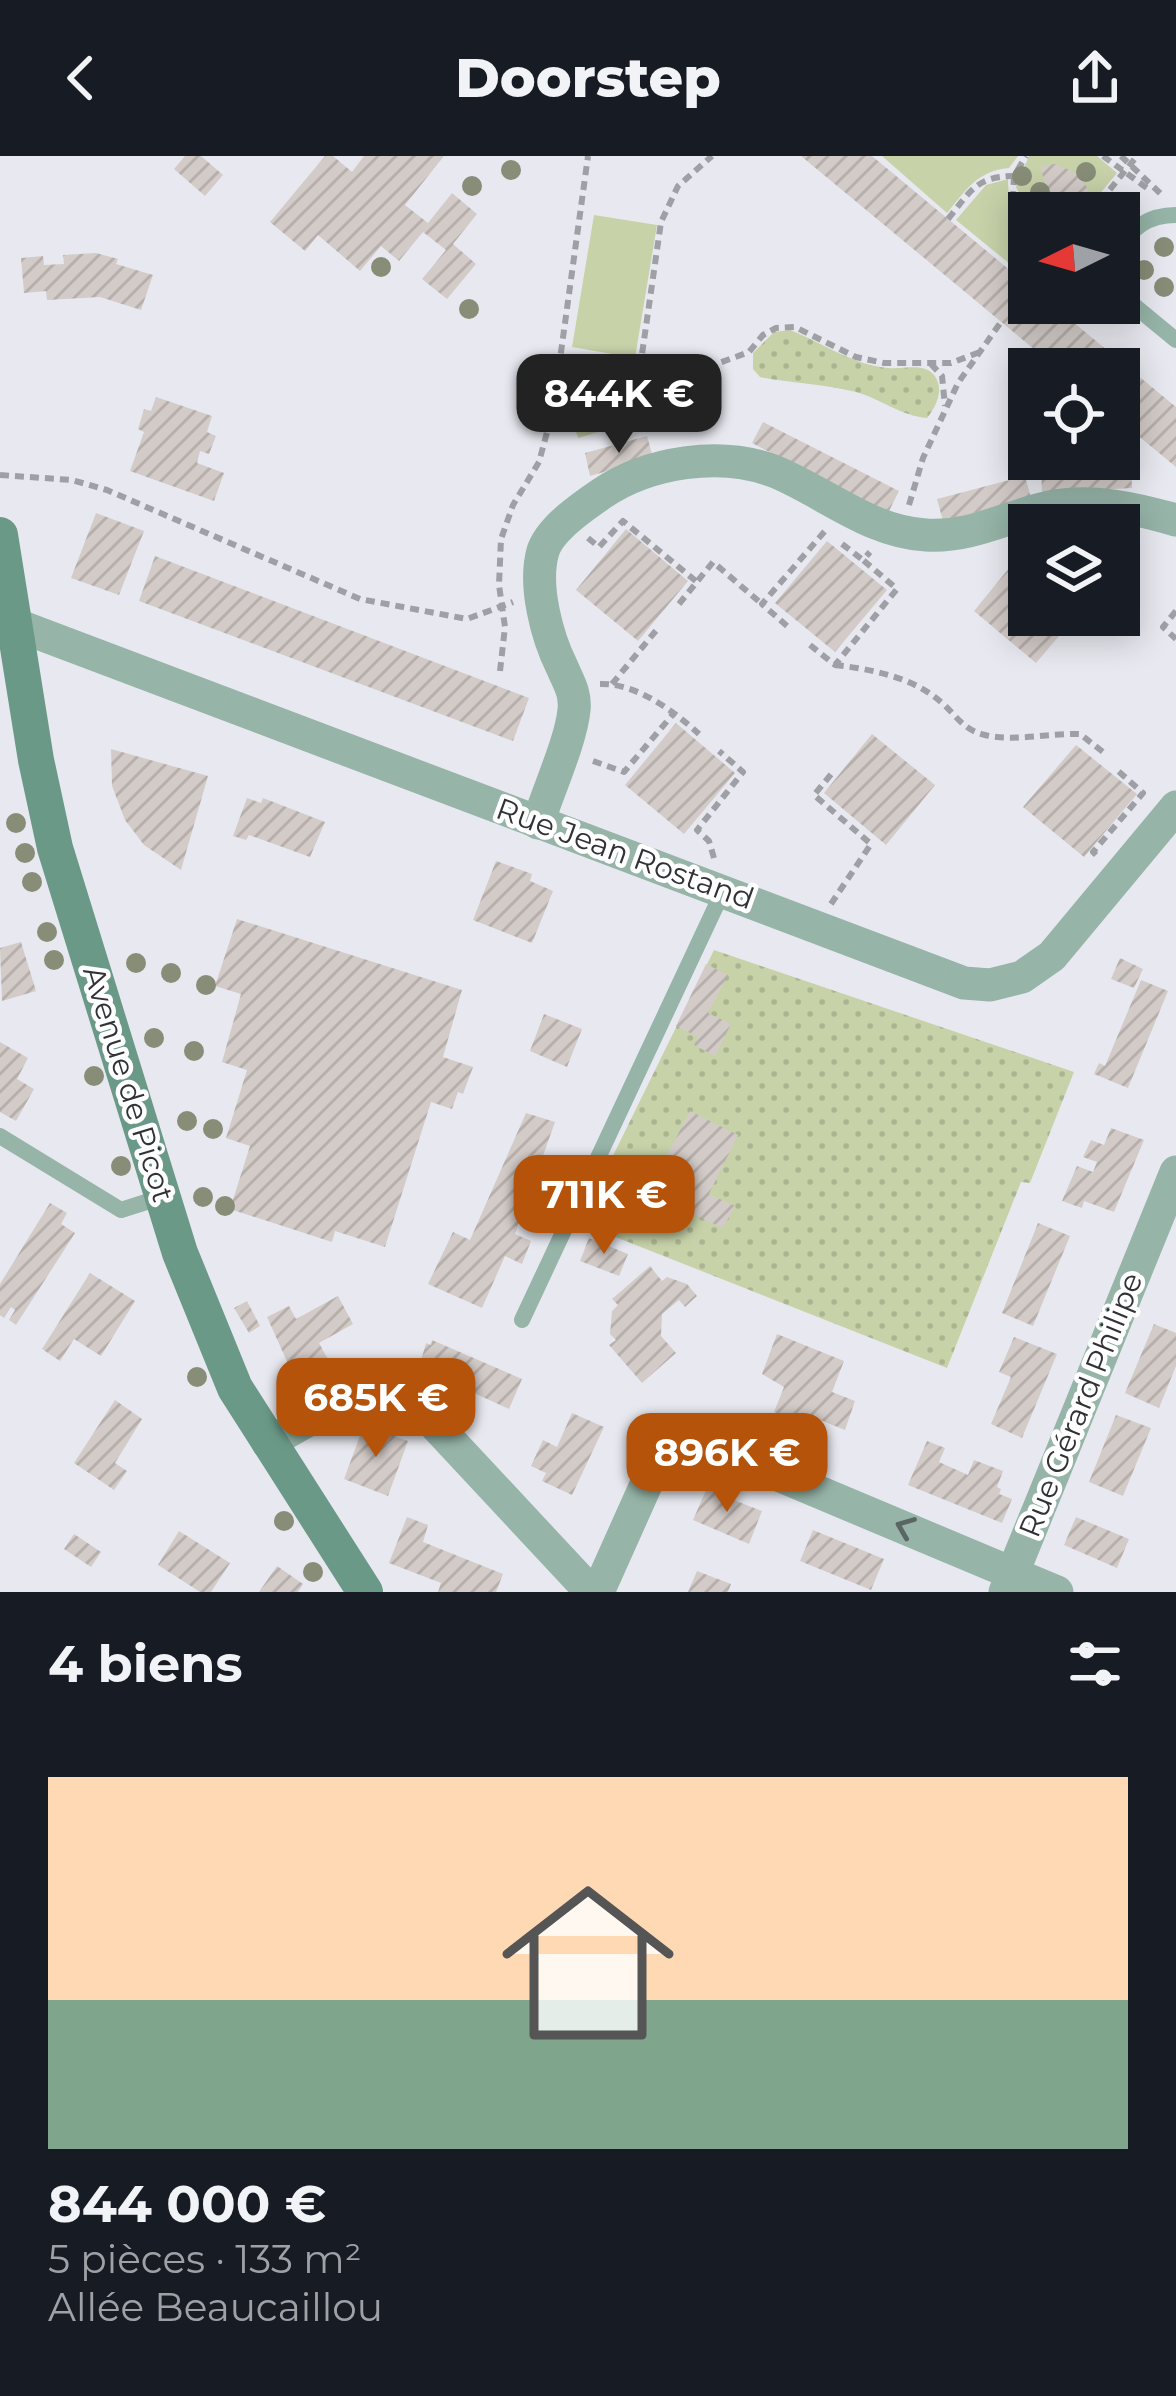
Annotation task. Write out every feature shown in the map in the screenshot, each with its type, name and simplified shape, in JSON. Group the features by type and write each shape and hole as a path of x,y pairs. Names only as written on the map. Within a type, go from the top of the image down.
{"street":[{"path":"538,823 575,709 572,685 546,628 543,551 569,520 624,479 663,467 738,463 773,471 889,529 927,535 992,527 1054,506 1136,509 1176,520"},
{"name":"Avenue de Picot","path":"0,535 56,848 209,1332 235,1388 365,1592"},
{"name":"Rue Jean Rostand","path":"14,624 964,983 990,985 1022,977 1052,956 1176,806"},
{"name":"Rue Gérard Philipe","path":"1009,1581 1176,1172"},
{"path":"268,1443 369,1386 384,1381 397,1384 594,1592 662,1449 674,1439 690,1438 1009,1581 1057,1592"}],"lane":[{"path":"1140,227 1171,207"},
{"path":"1140,310 1176,340"},
{"path":"522,1320 716,887"},
{"path":"0,1136 121,1210 163,1197"}],"path":[{"path":"500,671 505,645 499,586 501,539 513,505 539,461 560,378 588,156"},
{"path":"640,368 661,222 678,186 712,156"},
{"path":"1013,192 1013,176 1026,156"},
{"path":"1102,156 1149,193 1155,186"},
{"path":"1120,156 1171,207"},
{"path":"1109,192 1137,156"},
{"path":"948,219 989,176 1013,176"},
{"path":"560,378 612,368 688,374 749,352 776,328 795,327 856,357 931,364 951,363 980,352"},
{"path":"931,364 942,376 946,410"},
{"path":"0,475 72,480 106,490 360,598 467,619 502,608"},
{"path":"569,520 598,547 623,520 697,582"},
{"path":"761,604 825,531 863,560"},
{"path":"679,604 713,562 787,626"},
{"path":"1176,611 1163,627 1176,639"},
{"path":"612,684 659,627"},
{"path":"835,665 875,670 913,686 940,701 958,723 986,735 1080,734 1103,752"},
{"path":"572,685 612,684 674,713 699,734"},
{"path":"562,749 624,772 674,713"},
{"path":"716,887 715,853 697,830 743,772 719,751"},
{"path":"1117,770 1144,793 1093,852 1119,875"},
{"path":"821,928 835,893 871,844 814,794 832,772"}],"green space":[{"path":"882,156 1018,156 1009,168 973,183 947,213"},
{"path":"1029,156 1097,156 1117,173 1101,192 1018,192 1016,187"},
{"path":"1008,179 1008,262 956,220 986,185"},
{"path":"594,215 657,225 635,358 572,347"},
{"path":"790,330 863,363 929,371 939,386 933,409 927,418 918,417 856,392 760,377 753,369 753,353 774,332"},
{"path":"631,380 642,419 578,438 566,399"},
{"path":"714,950 1074,1072 1030,1183 1021,1182 947,1368 580,1223"}],"building":[{"path":"185,156 201,156 223,175 205,196 174,169"},
{"path":"325,156 333,156 352,172 364,156 444,156 405,205 428,223 452,193 477,214 453,244 476,264 447,299 422,279 446,250 423,232 399,261 381,246 360,271 318,235 305,251 270,222"},
{"path":"801,156 872,156 1008,269 1008,324 1075,324 1105,348 1033,348"},
{"path":"1055,164 1074,172 1088,192 1048,192 1040,167"},
{"path":"96,253 153,275 141,310 100,297 47,300 46,291 24,293 21,258 43,256 44,265 64,264 63,255"},
{"path":"1140,377 1176,407 1176,467 1140,437"},
{"path":"156,397 212,416 207,432 216,436 209,454 200,451 197,463 224,473 214,501 130,471 144,432 138,429 144,409 151,411"},
{"path":"763,422 899,491 888,513 752,443"},
{"path":"647,436 653,458 590,476 585,453"},
{"path":"1010,480 1026,480 1031,498 943,521 937,499"},
{"path":"1041,480 1132,480 1132,488 1042,493"},
{"path":"96,513 144,531 119,595 71,578"},
{"path":"626,529 688,581 638,641 576,590"},
{"path":"827,541 887,590 835,652 775,603"},
{"path":"155,556 529,698 513,741 139,601"},
{"path":"1008,570 1008,636 1059,636 1036,663 974,611"},
{"path":"676,723 735,773 684,834 625,785"},
{"path":"872,734 935,785 886,845 824,793"},
{"path":"1076,745 1137,794 1084,857 1023,807"},
{"path":"111,749 208,776 181,870 144,845 125,820 112,786"},
{"path":"247,798 261,803 263,798 325,822 310,857 249,835 246,840 233,836"},
{"path":"496,861 532,874 530,881 553,891 532,943 473,920"},
{"path":"237,919 462,990 443,1057 473,1067 452,1109 431,1102 385,1247 335,1231 332,1242 230,1209 250,1146 226,1138 247,1070 222,1062 241,994 215,986"},
{"path":"21,942 36,991 2,1001 0,948"},
{"path":"1120,958 1143,969 1134,988 1111,979"},
{"path":"706,964 728,975 708,1013 731,1024 715,1056 694,1045 698,1037 676,1026"},
{"path":"1141,980 1168,991 1128,1088 1094,1074 1099,1063 1105,1066"},
{"path":"544,1014 582,1029 567,1067 530,1051"},
{"path":"0,1042 28,1058 17,1079 34,1089 16,1121 0,1112"},
{"path":"690,1111 738,1135 709,1194 735,1206 723,1228 647,1193 628,1179 639,1159 660,1169"},
{"path":"526,1113 555,1122 515,1234 531,1241 522,1264 505,1256 482,1308 428,1284 453,1232 470,1240"},
{"path":"1111,1128 1144,1140 1114,1212 1084,1201 1082,1208 1062,1201 1077,1166 1093,1172 1097,1162 1083,1157 1091,1140 1104,1145"},
{"path":"50,1203 67,1213 61,1224 75,1233 16,1325 9,1320 15,1310 11,1307 4,1318 0,1315 0,1284"},
{"path":"1038,1223 1070,1236 1033,1326 1002,1313"},
{"path":"589,1238 628,1254 619,1276 580,1261"},
{"path":"650,1266 662,1281 667,1277 687,1284 697,1296 685,1307 679,1300 662,1314 661,1336 676,1353 642,1383 609,1345 616,1340 610,1334 612,1311 618,1305 612,1299"},
{"path":"90,1273 135,1301 101,1356 74,1339 60,1361 42,1349"},
{"path":"338,1296 353,1324 319,1343 331,1365 312,1376 303,1359 289,1366 267,1317 289,1306 296,1319"},
{"path":"247,1301 260,1326 249,1333 234,1308"},
{"path":"1154,1324 1176,1333 1176,1366 1159,1408 1125,1393"},
{"path":"777,1334 844,1361 832,1392 855,1401 845,1430 810,1416 806,1425 774,1412 784,1387 762,1374"},
{"path":"1014,1337 1057,1354 1022,1438 991,1424 1011,1377 999,1372"},
{"path":"432,1340 522,1379 509,1409 419,1368 426,1343 431,1345"},
{"path":"115,1400 142,1419 115,1463 127,1471 114,1490 74,1463"},
{"path":"572,1413 604,1427 572,1495 542,1481 546,1473 531,1466 543,1440 557,1447"},
{"path":"1116,1415 1151,1428 1123,1496 1089,1482"},
{"path":"364,1425 408,1441 388,1496 344,1479"},
{"path":"927,1441 945,1448 939,1462 968,1475 974,1460 1003,1471 999,1494 1012,1499 1002,1523 908,1485"},
{"path":"710,1481 722,1485 718,1494 762,1511 749,1544 693,1520"},
{"path":"407,1517 428,1525 423,1542 503,1574 496,1592 438,1592 441,1583 389,1563"},
{"path":"1076,1517 1129,1539 1117,1568 1064,1545"},
{"path":"813,1530 884,1559 871,1590 800,1561"},
{"path":"179,1531 230,1563 211,1592 200,1592 158,1565"},
{"path":"74,1534 101,1552 91,1567 64,1549"},
{"path":"277,1566 303,1584 298,1592 259,1592"},
{"path":"697,1571 731,1584 728,1592 688,1592"}]}
